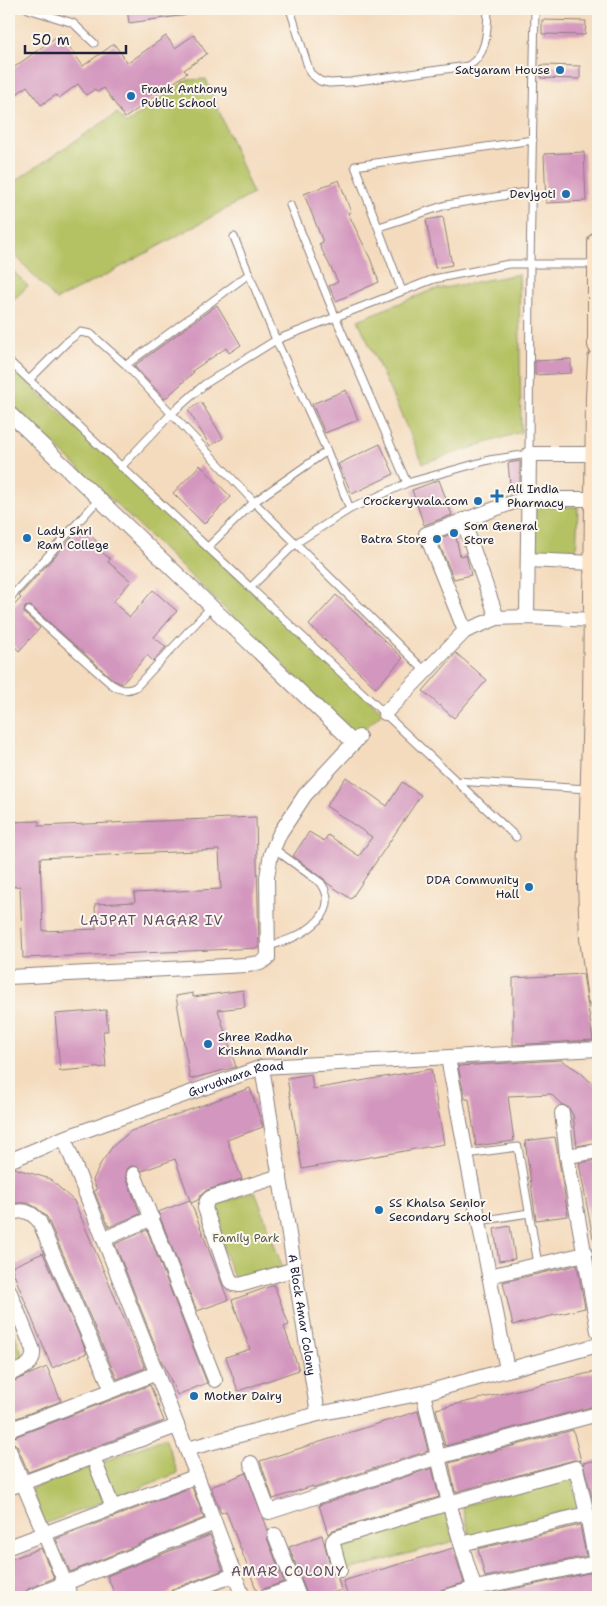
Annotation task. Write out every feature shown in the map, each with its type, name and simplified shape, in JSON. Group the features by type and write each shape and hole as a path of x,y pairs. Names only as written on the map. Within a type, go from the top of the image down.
{"street":[{"path":"598,242 598,345"},
{"path":"598,359 593,882 598,999"},
{"path":"9,413 211,607 356,740 305,795 280,834 271,854 267,877 268,958 260,963 247,965 9,977"},
{"path":"527,617 529,454 597,450"},
{"path":"466,630 426,534 514,502 596,490"},
{"path":"463,520 497,618"},
{"path":"528,560 596,569"},
{"path":"385,713 466,630 497,618 595,615"},
{"name":"Gurudwara Road","path":"9,1161 64,1138 262,1067 598,1049"},
{"path":"448,1058 507,1370"},
{"name":"A Block Amar Colony","path":"262,1067 318,1414"},
{"path":"562,1114 567,1156 598,1331"},
{"path":"64,1138 197,1476 242,1597"},
{"path":"567,1156 598,1151"},
{"path":"134,1174 215,1380"},
{"path":"280,1176 210,1198 205,1208 230,1282 240,1285 295,1268"},
{"path":"9,1214 26,1211 33,1214 39,1221 112,1390"},
{"path":"104,1239 152,1218"},
{"path":"489,1276 585,1254"},
{"path":"9,1290 34,1356 28,1366 9,1374"},
{"path":"186,1449 318,1414 423,1393 598,1345"},
{"path":"9,1430 157,1373"},
{"path":"423,1393 449,1503 475,1593"},
{"path":"251,1463 268,1512 438,1457 598,1414"},
{"path":"15,1486 177,1426"},
{"path":"9,1450 15,1486 45,1532 71,1597"},
{"path":"93,1457 113,1508"},
{"path":"340,1570 332,1544 336,1538 449,1503 576,1468 597,1562 475,1593 446,1597"},
{"path":"9,1547 197,1476"},
{"path":"461,1544 587,1514"},
{"path":"31,1597 214,1524"},
{"path":"266,1597 297,1592 275,1535"},
{"path":"176,1597 234,1575"}],"lane":[{"path":"28,9 73,23 94,43"},
{"path":"290,9 310,73 320,81 329,83 350,82 468,66 480,56 487,31 488,9"},
{"path":"250,588 296,543 350,509 407,483 489,460 529,454 530,264 535,9"},
{"path":"402,291 355,166 533,140"},
{"path":"378,227 446,205 532,191"},
{"path":"290,205 335,316 407,483"},
{"path":"234,237 276,340 327,451 350,509"},
{"path":"121,467 172,413 205,384 276,340 434,279 509,264 598,264"},
{"path":"126,365 249,274"},
{"path":"29,380 68,341 80,332 91,334 126,365 254,502 425,671"},
{"path":"9,361 516,837"},
{"path":"208,547 254,502 327,451"},
{"path":"9,599 99,499"},
{"path":"29,611 112,684 119,689 130,690 136,688 211,607"},
{"path":"456,781 595,789"},
{"path":"268,946 285,942 313,926 322,915 326,901 324,888 321,883 274,848"},
{"path":"466,1154 518,1147 538,1264"},
{"path":"479,1221 529,1213"}],"green space":[{"path":"206,79 253,194 108,274 56,300 9,248 9,220 14,201 9,194 9,185 117,113 126,124 187,80"},
{"path":"9,267 28,286 9,304"},
{"path":"519,274 521,432 423,463 358,320 432,290"},
{"path":"9,365 383,712 357,736 9,401"},
{"path":"535,506 578,507 576,555 534,554"},
{"name":"Family Park","path":"255,1191 283,1269 237,1286 208,1208"},
{"path":"9,1320 25,1361 9,1367"},
{"path":"165,1438 178,1473 44,1524 31,1489"},
{"path":"571,1476 579,1507 470,1536 462,1506"},
{"path":"446,1511 454,1541 345,1571 337,1540"}],"building":[{"path":"127,9 185,9 186,15 129,23"},
{"path":"542,20 586,21 585,35 542,34"},
{"path":"60,34 83,66 114,44 128,63 166,36 175,48 194,35 207,54 184,70 187,73 125,118 104,88 97,92 95,89 86,95 78,84 59,98 56,95 41,105 27,86 9,100 9,71"},
{"name":"Satyaram House","path":"541,65 580,66 580,79 541,78"},
{"path":"584,152 586,201 546,203 544,154"},
{"path":"339,180 351,212 348,213 370,258 379,282 336,301 329,286 338,282 319,244 323,242 304,194"},
{"path":"443,217 452,265 435,268 426,220"},
{"path":"217,305 241,345 229,353 226,348 192,371 194,372 165,399 134,366"},
{"path":"571,359 571,373 535,375 535,361"},
{"path":"346,390 358,420 325,433 312,404"},
{"path":"201,402 223,438 210,446 188,410"},
{"path":"380,444 394,474 352,494 338,464"},
{"path":"520,461 520,492 511,494 508,463"},
{"path":"200,465 231,497 204,524 173,493"},
{"path":"439,480 452,515 424,525 412,490"},
{"path":"82,526 101,546 98,549 110,559 108,562 131,581 113,602 130,617 153,590 177,611 154,637 166,647 153,661 147,655 122,684 114,680 31,606 25,607 24,613 40,628 19,651 9,641 9,611 21,598 19,596"},
{"path":"455,533 460,556 466,555 471,575 454,579 437,539"},
{"path":"336,595 403,658 376,688 309,625"},
{"path":"456,653 487,680 454,718 423,691"},
{"path":"346,777 387,806 402,782 421,795 351,899 293,856 309,832 324,841 328,835 359,856 372,837 326,806"},
{"path":"256,817 259,948 23,958 20,886 12,887 10,822 39,821 39,826","holes":["219,850 221,889 134,893 135,902 95,904 96,929 43,931 40,858"]},
{"path":"583,974 593,1040 513,1045 513,978"},
{"path":"243,990 245,1007 218,1010 236,1067 190,1079 176,996 193,993 193,997"},
{"path":"106,1010 108,1031 103,1031 106,1067 60,1071 55,1014"},
{"path":"561,1060 580,1072 598,1089 598,1142 577,1146 573,1115 569,1108 561,1104 551,1094 508,1096 514,1141 476,1146 469,1099 465,1099 458,1066"},
{"path":"431,1069 444,1144 302,1169 287,1078 311,1074 313,1089"},
{"path":"250,1088 263,1127 227,1140 242,1179 207,1190 198,1200 191,1203 175,1159 142,1171 139,1167 131,1166 127,1169 126,1177 140,1214 109,1227 94,1191 97,1190 93,1180 101,1163 113,1146 131,1131"},
{"path":"555,1137 568,1216 536,1220 525,1141"},
{"path":"598,1160 598,1238 593,1238 579,1163"},
{"path":"14,1168 50,1179 74,1201 145,1368 117,1379 47,1217 28,1203 9,1205 9,1170"},
{"path":"190,1200 228,1300 197,1311 158,1212"},
{"path":"510,1226 515,1259 499,1261 494,1229"},
{"path":"147,1230 207,1383 177,1395 163,1365 115,1244"},
{"path":"43,1253 87,1353 52,1368 11,1267"},
{"path":"577,1265 585,1308 513,1325 503,1282"},
{"path":"274,1285 289,1325 284,1327 299,1370 238,1391 226,1357 250,1349 232,1300"},
{"path":"47,1367 61,1401 9,1421 9,1383"},
{"path":"598,1371 598,1405 445,1446 436,1409"},
{"path":"150,1385 164,1421 28,1472 17,1446 9,1441 9,1439"},
{"path":"418,1411 428,1451 314,1488 313,1486 273,1499 260,1461"},
{"path":"573,1430 581,1461 574,1460 455,1492 449,1463"},
{"path":"598,1460 598,1512 596,1512 583,1463"},
{"path":"432,1468 439,1497 333,1530 328,1534 319,1505"},
{"path":"246,1473 268,1530 267,1538 284,1582 263,1589 258,1594 226,1511 221,1513 211,1487"},
{"path":"192,1487 204,1518 70,1572 56,1539"},
{"path":"580,1525 586,1556 485,1577 478,1549"},
{"path":"210,1535 223,1570 173,1589 161,1597 116,1597 107,1576"},
{"path":"322,1535 332,1572 338,1578 341,1590 321,1597 308,1597 289,1547"},
{"path":"41,1548 54,1578 28,1589 23,1595 9,1597 9,1560"},
{"path":"453,1548 464,1583 439,1591 437,1597 348,1597 343,1581"},
{"path":"598,1571 598,1597 490,1597 490,1594"}],"place":[{"name":"Satyaram House","path":"560,70"},
{"name":"Frank Anthony Public School","path":"131,96"},
{"name":"Devjyoti","path":"566,194"},
{"name":"All India Pharmacy","path":"497,496"},
{"name":"Crockerywala.com","path":"478,501"},
{"name":"Som General Store","path":"454,533"},
{"name":"Lady Shri Ram College","path":"27,538"},
{"name":"Batra Store","path":"437,539"},
{"name":"DDA Community Hall","path":"529,887"},
{"name":"Shree Radha Krishna Mandir","path":"208,1044"},
{"name":"SS Khalsa Senior Secondary School","path":"379,1210"},
{"name":"Mother Dairy","path":"194,1396"}],"district":[{"name":"LAJPAT NAGAR IV","path":"152,920"},
{"name":"AMAR COLONY","path":"288,1571"}]}
